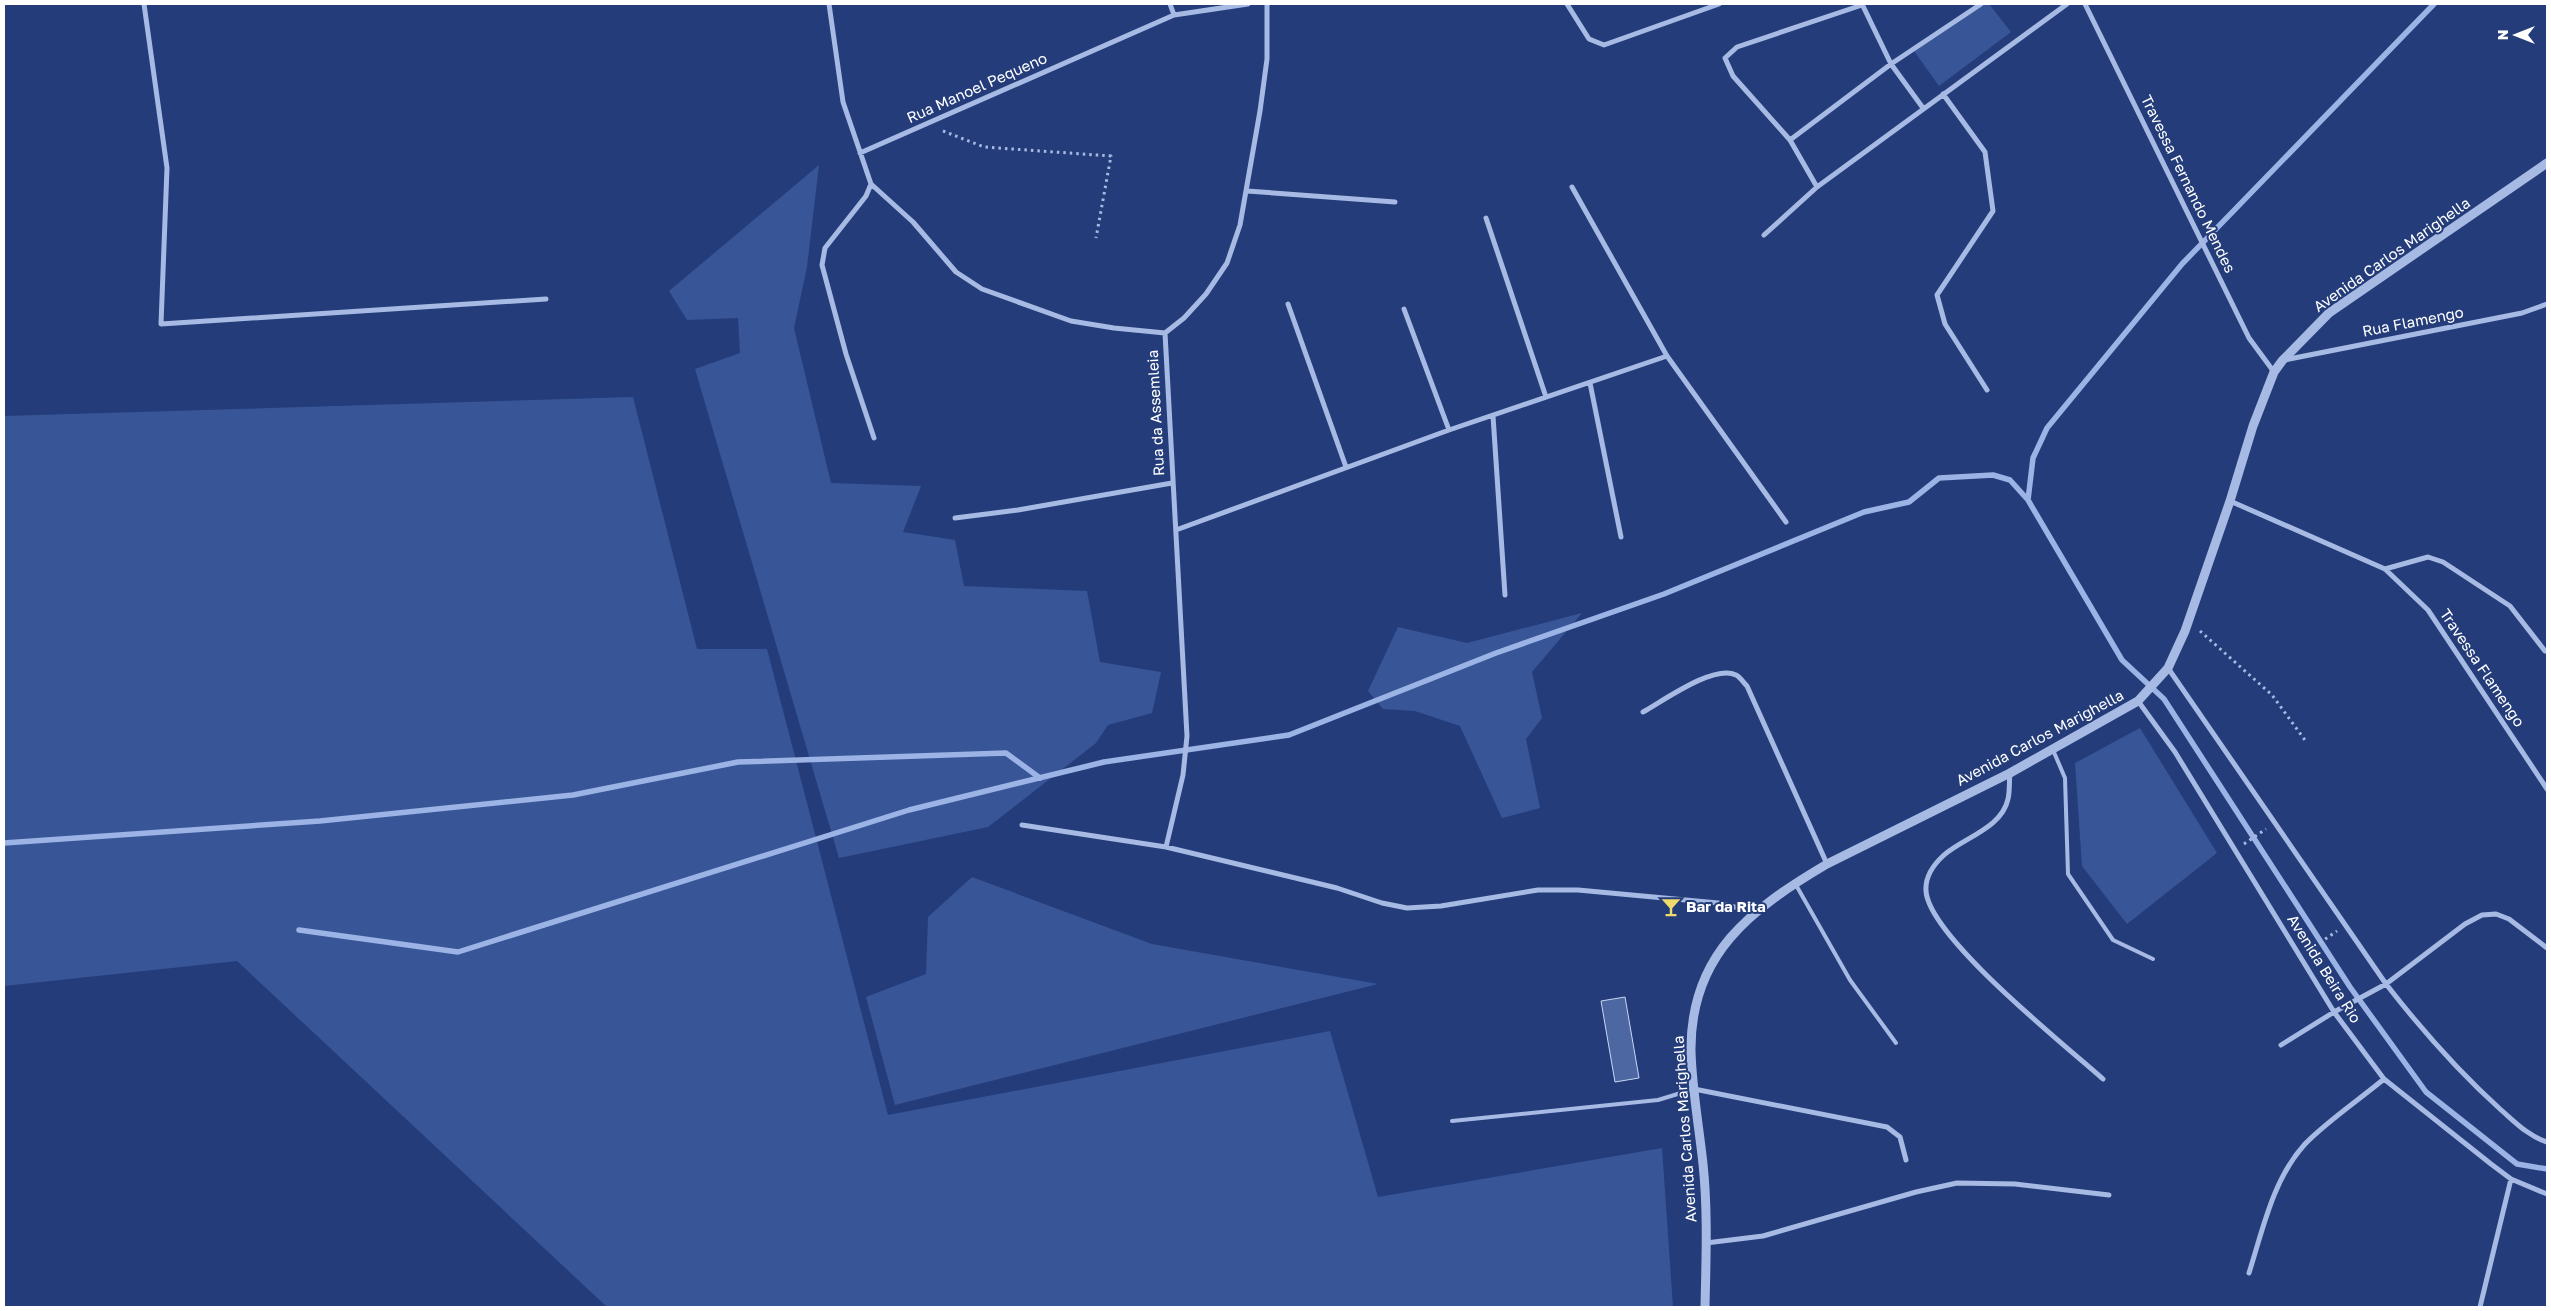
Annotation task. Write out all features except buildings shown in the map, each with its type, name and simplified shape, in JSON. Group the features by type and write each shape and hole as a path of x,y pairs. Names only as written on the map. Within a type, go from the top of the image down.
{"street":[{"path":"144,4 167,168 161,324 546,299"},
{"path":"829,4 844,102 871,184 913,222 956,272 982,289 1071,321 1165,333"},
{"path":"1170,4 1174,15"},
{"name":"Rua Manoel Pequeno","path":"860,153 1174,15 1248,4"},
{"name":"Rua da Assemleia","path":"1166,847 1183,775 1187,736 1165,333 1184,318 1206,294 1227,263 1240,225 1267,59 1267,4"},
{"path":"1567,4 1588,39 1604,45 1719,4"},
{"path":"1817,188 1790,140 1733,76 1725,58 1737,47 1862,4 1891,64 1923,108"},
{"path":"1790,140 1891,64 1981,4"},
{"path":"1764,235 1817,188 1923,108 2067,4"},
{"name":"Travessa Fernando Mendes","path":"2085,4 2250,338 2274,372"},
{"path":"1943,94 1985,152 1993,211 1937,295 1945,324 1987,390"},
{"name":"Avenida Carlos Marighella","path":"1705,1307 1706,1242 1703,1166 1694,1089 1693,1026 1702,982 1723,946 1754,912 1795,883 1827,864 2010,773 2141,698 2168,668 2188,620 2230,501 2253,426 2274,372 2282,361 2329,313 2547,164"},
{"path":"871,184 866,196 826,248 822,265 846,354 874,438"},
{"path":"1572,187 1667,356 1786,522"},
{"path":"1247,190 1395,202"},
{"path":"1486,218 1546,397"},
{"path":"1288,304 1346,467"},
{"name":"Rua Flamengo","path":"2282,361 2522,313 2547,304"},
{"path":"1404,309 1449,430"},
{"path":"1176,530 1449,430 1667,356"},
{"path":"1590,383 1621,537"},
{"path":"1493,416 1505,595"},
{"path":"955,518 1018,510 1172,484"},
{"name":"Travessa Flamengo","path":"2230,501 2385,569 2428,610 2547,789"},
{"path":"2385,569 2428,558 2443,562 2510,606 2545,652"},
{"path":"2168,668 2345,926 2419,1027 2468,1081 2526,1132 2547,1142"},
{"path":"1643,712 1708,676 1722,673 1737,675 1747,686 1827,864"},
{"name":"Avenida Beira Rio","path":"2141,698 2334,1012 2384,1079 2511,1178 2547,1194"},
{"path":"2010,773 2008,801 1995,820 1978,834 1944,855 1927,876 1926,892 1937,919 1984,974 2104,1079"},
{"path":"1022,825 1166,847 1337,888 1382,903 1407,908 1441,906 1538,890 1578,890 1718,904 1754,912"},
{"path":"2281,1045 2334,1012 2386,984 2464,924 2482,915 2496,914 2509,919 2547,948"},
{"path":"2250,1272 2270,1206 2285,1171 2305,1144 2384,1079"},
{"path":"1694,1089 1887,1127 1900,1137 1906,1160"},
{"path":"2480,1307 2511,1178"},
{"path":"1706,1242 1763,1236 1916,1192 1957,1183 2015,1184 2109,1195"}],"lane":[{"path":"2053,750 2065,778 2068,874 2113,940 2153,959"},
{"path":"1795,883 1850,980 1896,1043"},
{"path":"1452,1121 1658,1100 1694,1089"}],"path":[{"path":"926,124 984,146 1111,156 1096,238"},
{"path":"2188,620 2272,695 2307,743"},
{"path":"2235,850 2274,823"},
{"path":"2300,956 2345,926"}],"shaded area":[{"path":"1978,4 1989,4 2011,32 1939,86 1914,51"},
{"path":"819,165 807,267 794,328 831,483 921,486 903,532 955,540 964,586 1087,591 1100,662 1161,672 1152,713 1108,725 1096,743 988,827 839,858 695,369 740,353 738,318 687,320 669,291"},
{"path":"633,397 697,649 767,649 888,1115 1330,1031 1378,1197 1662,1148 1673,1307 607,1307 237,961 4,986 4,416"},
{"path":"1582,613 1532,672 1542,718 1526,739 1540,808 1502,818 1460,726 1415,711 1383,709 1368,691 1398,627 1467,643"},
{"path":"2140,728 2217,853 2127,924 2082,866 2075,763"},
{"path":"972,877 1152,944 1378,984 895,1105 866,997 926,974 928,917"}],"waterway":[{"path":"2028,500 2033,458 2047,428 2182,264 2434,4"},
{"path":"299,930 458,952 909,810 1104,762 1289,735 1496,653 1664,594 1864,512 1909,502 1939,478 1993,475 2010,480 2028,500 2122,660 2164,699 2350,987 2426,1092 2517,1164 2547,1169"},
{"path":"4,843 320,821 573,795 738,762 1006,753 1040,778"}],"place":[{"name":"Bar da Rita","path":"1671,907"}]}
